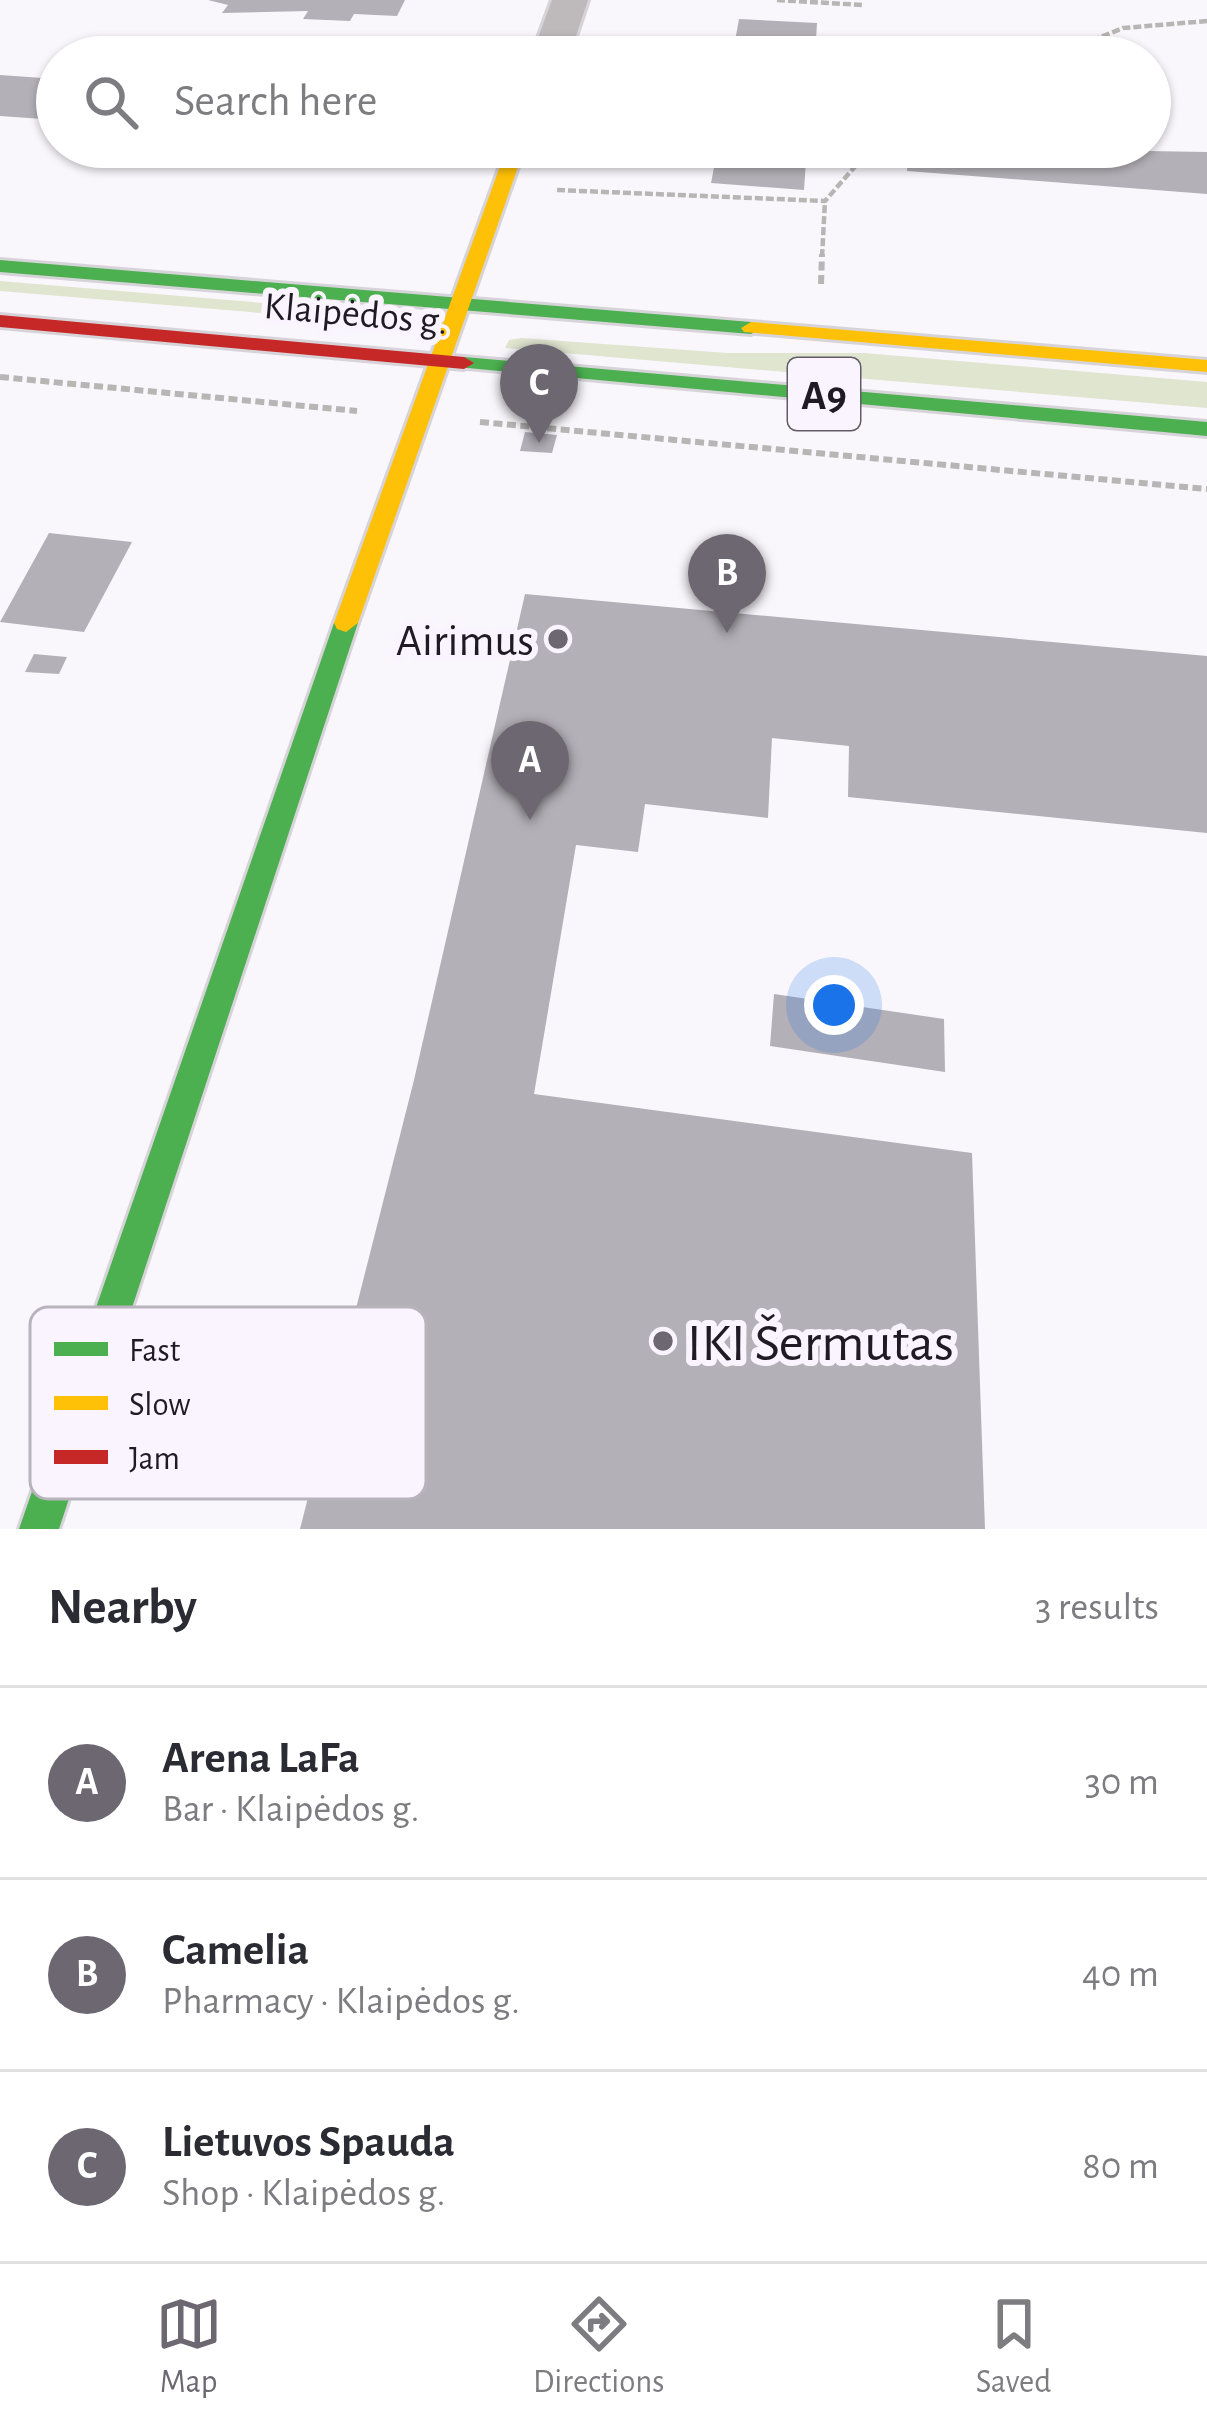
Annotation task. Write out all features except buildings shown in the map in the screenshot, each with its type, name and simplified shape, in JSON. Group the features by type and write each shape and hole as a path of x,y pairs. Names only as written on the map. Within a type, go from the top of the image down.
{"main road":[{"path":"115,1307 418,417 508,168"},
{"name":"Klaipėdos g.","path":"0,266 1207,366"},
{"name":"Klaipėdos g.","path":"0,321 1207,429"},
{"path":"40,1529 50,1499"}],"street":[{"path":"557,36 570,0"}],"path":[{"path":"777,0 862,5"},
{"path":"1103,36 1123,28 1207,21"},
{"path":"821,285 825,201 854,168"},
{"path":"501,188 825,201"},
{"path":"0,377 1207,489"}],"green space":[{"path":"0,281 396,314 399,320 392,324 0,291"},
{"path":"509,340 728,353 864,353 1207,382 1207,408 505,348"}],"traffic: fast":[{"path":"0,266 751,328"},
{"path":"464,363 1207,429"},
{"path":"114,1307 346,623"},
{"path":"39,1529 49,1499"}],"traffic: slow":[{"path":"346,623 508,168"},
{"path":"751,328 1207,366"}],"traffic: jam":[{"path":"0,321 464,363"}],"place":[{"name":"Lietuvos Spauda","path":"539,443"},
{"name":"Camelia","path":"727,633"},
{"name":"Airimus","path":"558,639"},
{"name":"Arena LaFa","path":"530,820"},
{"name":"IKI Šermutas","path":"663,1341"}]}
